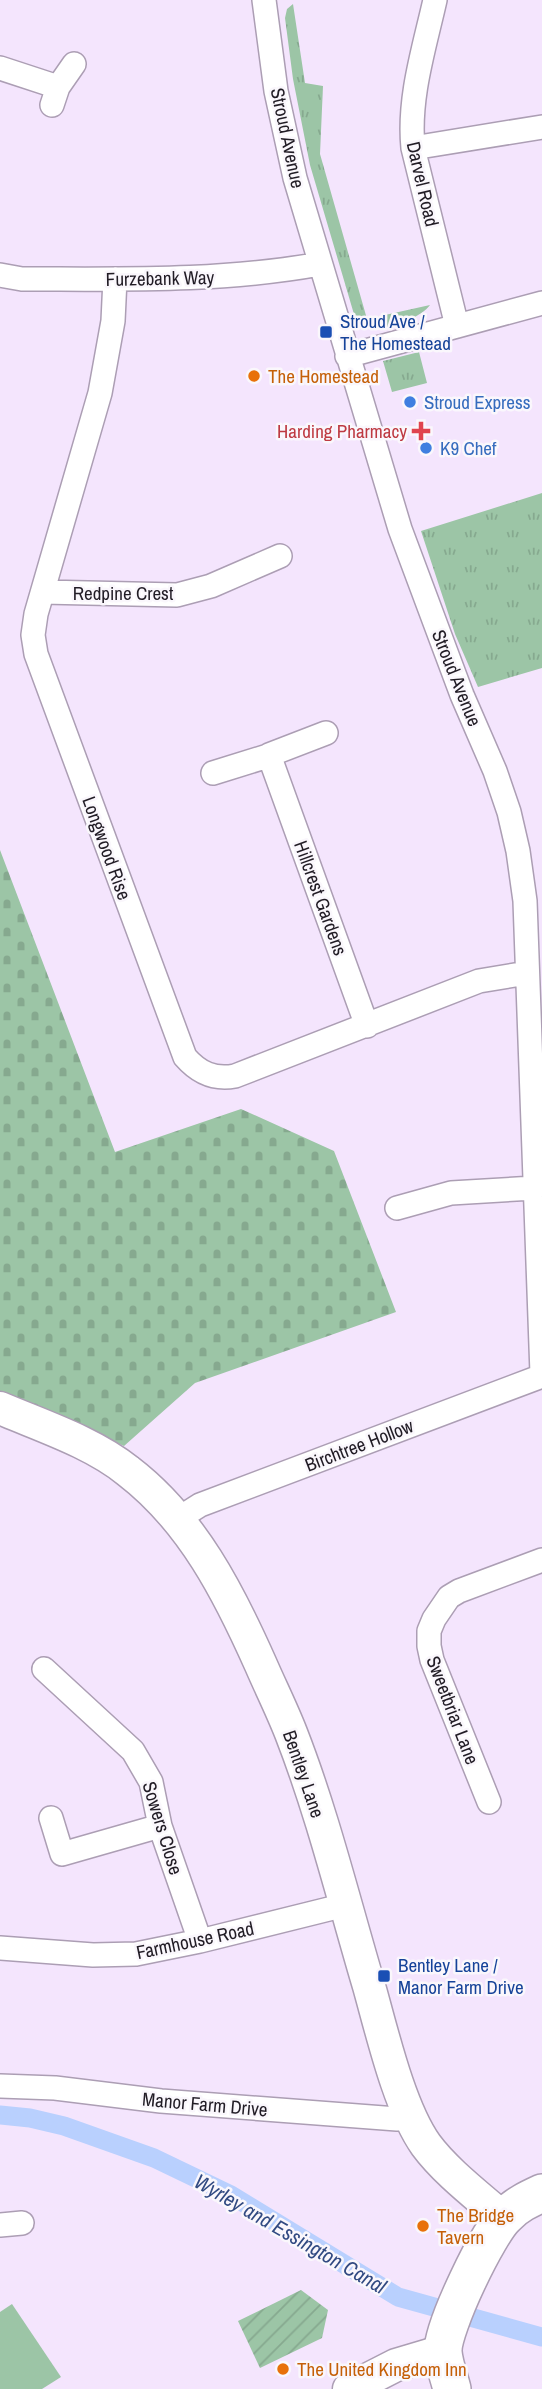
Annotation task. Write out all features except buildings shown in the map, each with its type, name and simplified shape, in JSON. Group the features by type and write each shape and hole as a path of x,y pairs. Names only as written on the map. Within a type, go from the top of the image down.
{"main road":[{"path":"452,2389 444,2345 456,2307 475,2266 503,2218 519,2204 542,2193"}],"street":[{"name":"Stroud Avenue","path":"264,0 284,132 347,356 400,529 509,811 533,900 527,973 542,1375"},
{"name":"Darvel Road","path":"435,0 416,82 410,125 412,148 457,326"},
{"path":"0,68 55,96 74,64"},
{"path":"412,148 542,127"},
{"name":"Furzebank Way","path":"0,275 22,279 214,278 273,273 320,264"},
{"name":"Longwood Rise","path":"115,279 113,321 100,393 33,635 36,654 185,1057 194,1068 207,1075 222,1079 235,1076 478,981 527,973"},
{"path":"347,356 542,303"},
{"name":"Redpine Crest","path":"43,592 177,595 211,586 280,556"},
{"path":"213,773 273,763 326,733"},
{"name":"Hillcrest Gardens","path":"273,763 367,1026"},
{"path":"397,1209 451,1193 534,1188"},
{"name":"Birchtree Hollow","path":"178,1520 200,1505 542,1375"},
{"name":"Bentley Lane","path":"0,1408 71,1439 126,1469 155,1493 202,1550 226,1590 285,1721 316,1804 410,2116 427,2145 467,2187 503,2218"},
{"name":"Sweetbriar Lane","path":"489,1802 432,1660 429,1631 440,1606 449,1597 542,1560"},
{"name":"Sowers Close","path":"44,1669 133,1751 151,1782 160,1826 200,1941"},
{"path":"51,1818 62,1854 160,1826"},
{"name":"Farmhouse Road","path":"0,1948 93,1955 136,1954 345,1905"},
{"name":"Manor Farm Drive","path":"0,2086 55,2088 203,2105 397,2119 410,2116"},
{"path":"349,2389 444,2345"}],"green space":[{"path":"293,4 305,83 323,86 320,154 367,319 430,305 419,315 392,326 366,327 356,321 310,165 293,79 285,18 287,9"},
{"path":"419,352 427,383 392,392 383,361"},
{"path":"542,493 542,668 478,687 455,634 421,531"},
{"path":"0,850 115,1152 241,1109 334,1151 396,1312 195,1383 124,1446 0,1392"},
{"path":"301,2290 328,2310 322,2338 260,2368 238,2321"},
{"path":"12,2304 61,2377 42,2389 0,2389 0,2312"}],"waterway":[{"name":"Wyrley and Essington Canal","path":"0,2115 30,2118 64,2126 154,2158 231,2195 398,2297 542,2337"}],"place":[{"name":"Stroud Ave / The Homestead","path":"326,332"},
{"name":"The Homestead","path":"254,376"},
{"name":"Stroud Express","path":"410,402"},
{"name":"Harding Pharmacy","path":"421,431"},
{"name":"K9 Chef","path":"426,448"},
{"name":"Bentley Lane / Manor Farm Drive","path":"384,1976"},
{"name":"The Bridge Tavern","path":"423,2226"},
{"name":"The United Kingdom Inn","path":"283,2369"}]}
